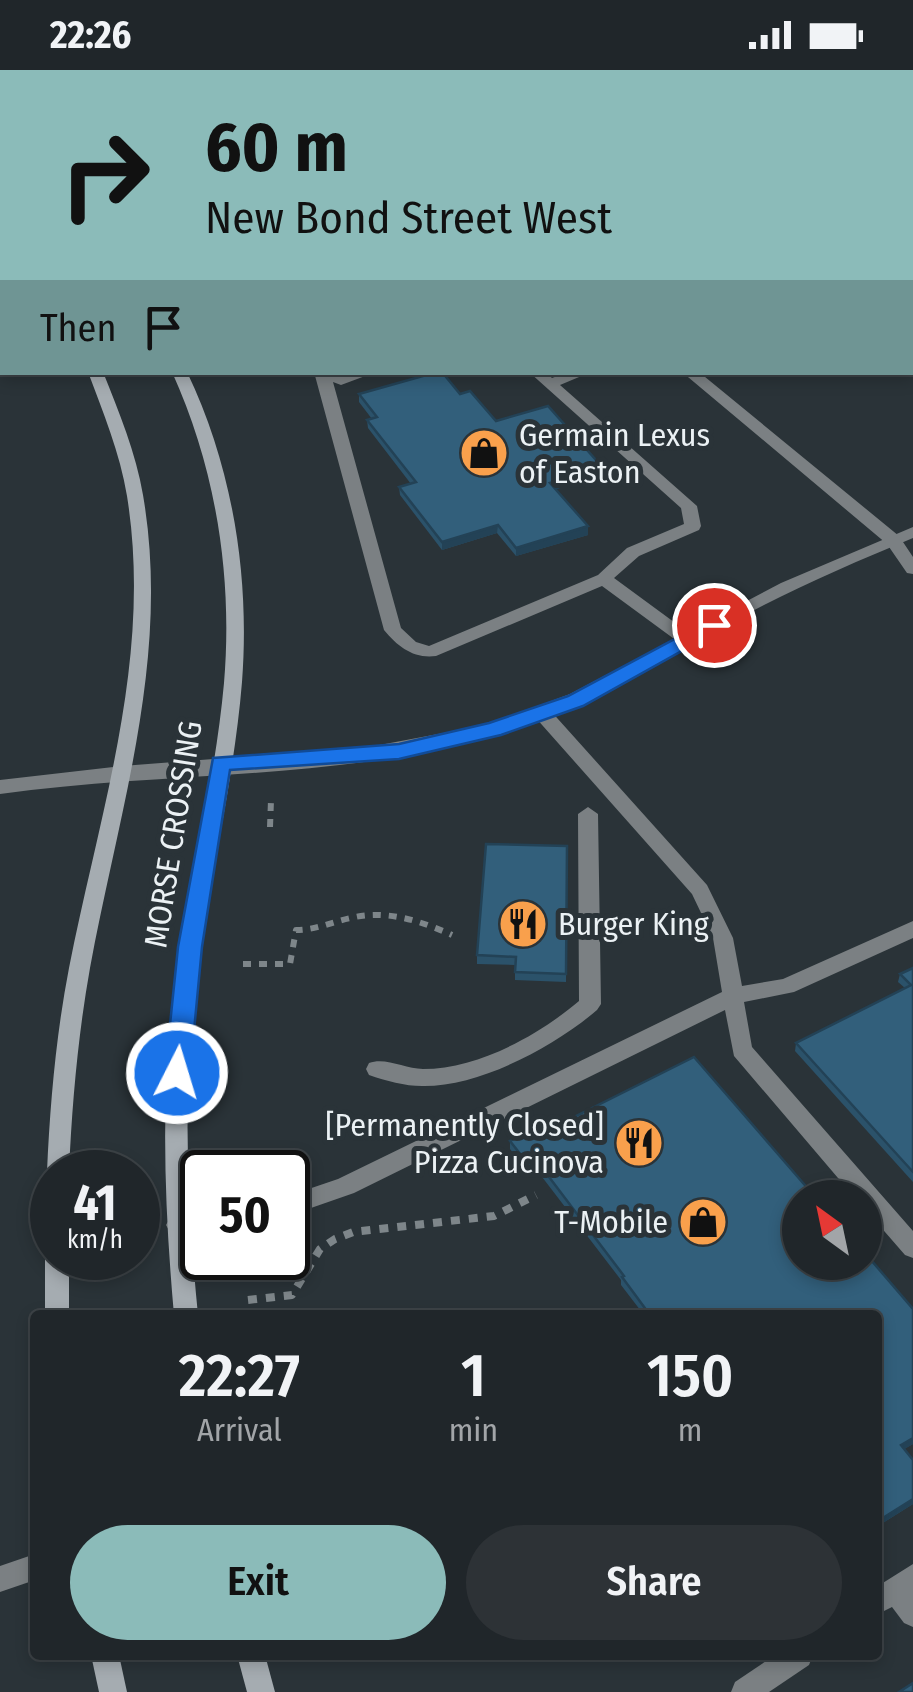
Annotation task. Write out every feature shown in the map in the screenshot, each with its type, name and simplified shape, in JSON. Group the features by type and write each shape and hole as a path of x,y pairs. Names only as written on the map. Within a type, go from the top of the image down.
{"main road":[{"name":"MORSE CROSSING","path":"60,1150 73,1006 126,772 142,662 143,558 135,495 122,443 96,375"},
{"name":"MORSE CROSSING","path":"180,1166 175,1137 182,1011 233,680 228,531 197,406 181,375"},
{"path":"57,1280 57,1310"},
{"name":"MORSE CROSSING","path":"186,1310 188,1280"},
{"path":"106,1660 113,1692"},
{"path":"251,1660 261,1692"}],"street":[{"path":"322,375 394,630 410,646 430,652 604,579 614,564 636,549 693,526 689,506 542,378"},
{"path":"325,375 341,380 358,375"},
{"path":"692,375 893,540 913,549"},
{"path":"0,787 170,767 399,751 476,734 605,687 790,585 913,532"},
{"path":"893,540 913,569"},
{"path":"604,579 687,640"},
{"path":"542,713 700,890 723,938 742,1050 913,1248"},
{"path":"376,1068 426,1078 474,1070 572,1022 590,1004 588,814"},
{"path":"310,1198 364,1178 733,996 787,986 913,929"},
{"path":"0,1578 30,1569"},
{"path":"895,1589 913,1614"},
{"path":"745,1692 792,1660"}],"path":[{"path":"270,827 271,800"},
{"path":"243,964 290,964 296,930 318,931 358,916 422,921 452,935"},
{"path":"248,1300 292,1296 320,1250 353,1232 494,1216 536,1194"}],"building":[{"name":"Germain Lexus of Easton","path":"426,375 444,375 460,394 470,391 496,421 548,406 603,468 550,483 588,526 516,548 498,525 442,542 399,487 416,482 367,420 377,417 359,394"},
{"name":"Burger King","path":"486,844 567,846 566,974 515,972 516,957 477,955"},
{"path":"913,968 913,1172 796,1043 911,985 900,974"},
{"path":"694,1057 800,1180 782,1180 782,1280 882,1280 882,1273 913,1309 913,1438 901,1445 913,1460 913,1499 882,1518 882,1310 646,1310 540,1165 532,1169 510,1141 545,1124 550,1129"},
{"path":"913,1683 913,1692 899,1692"}],"place":[{"name":"Germain Lexus of Easton","path":"484,453"},
{"name":"Burger King","path":"523,924"},
{"name":"[Permanently Closed] Pizza Cucinova","path":"639,1143"},
{"name":"T-Mobile","path":"703,1222"}],"route":[{"path":"177,1073 190,947 221,763 399,751 493,730 576,701 714,625"}]}
